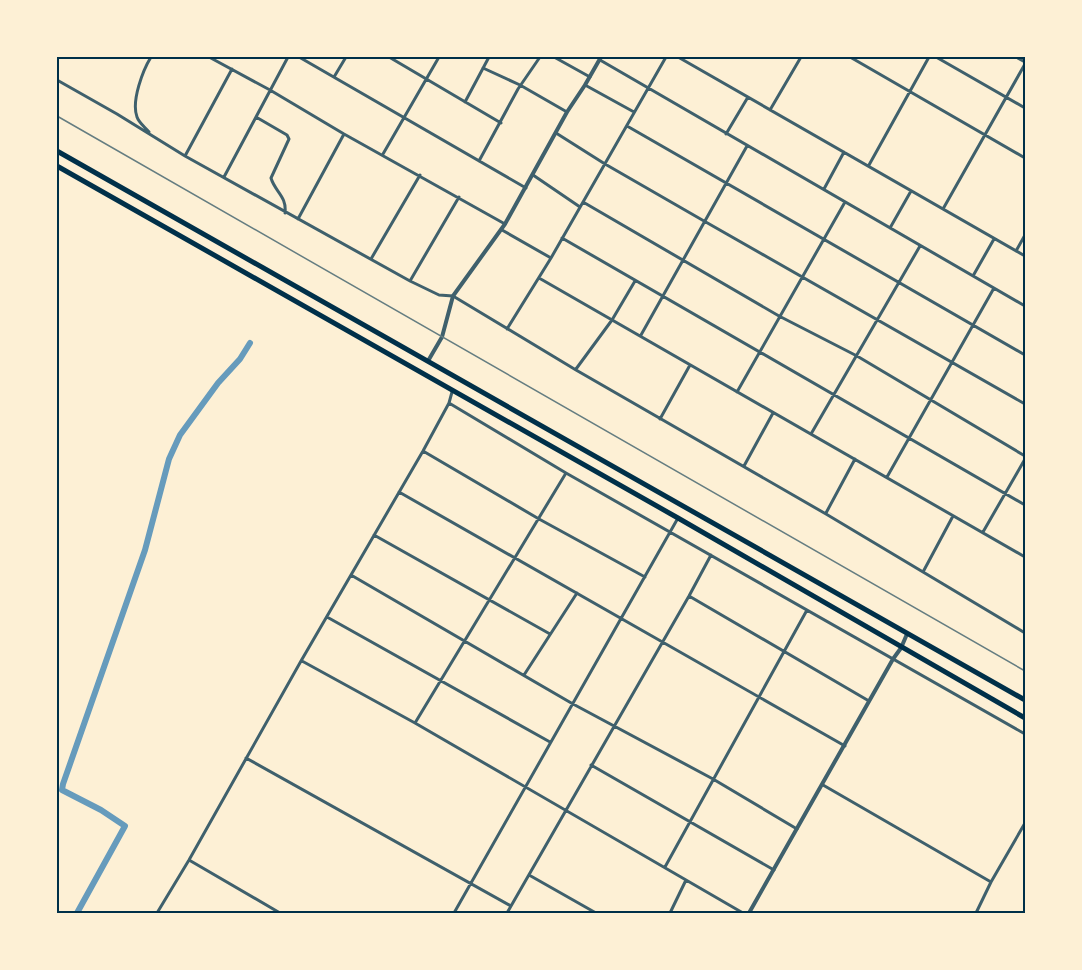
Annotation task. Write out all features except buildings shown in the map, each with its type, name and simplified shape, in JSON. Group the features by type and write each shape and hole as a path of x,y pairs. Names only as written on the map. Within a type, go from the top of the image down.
{"highway":[{"path":"57,151 1025,700"},
{"path":"57,166 1024,716"}],"street":[{"path":"151,57 136,99 136,116 152,135"},
{"path":"209,57 505,224"},
{"path":"223,177 288,57"},
{"path":"299,57 526,188"},
{"path":"334,77 346,57"},
{"path":"389,57 501,123"},
{"path":"382,154 439,57"},
{"path":"465,102 489,57"},
{"path":"479,161 520,87 540,57"},
{"path":"554,57 590,77"},
{"path":"507,329 551,258 666,57"},
{"path":"678,57 1025,256"},
{"path":"770,110 801,57"},
{"path":"850,57 1025,158"},
{"path":"868,166 929,57"},
{"path":"936,57 1025,108"},
{"path":"943,209 1025,63 1016,57"},
{"path":"428,362 442,337 453,296 502,230 567,112 600,58 726,134 1025,306"},
{"path":"483,68 567,112"},
{"path":"185,156 232,69"},
{"path":"57,80 185,156 371,260 439,295 453,296 1025,633"},
{"path":"585,85 634,112"},
{"path":"726,134 748,97"},
{"path":"256,117 288,137 289,141 271,178 285,202 285,213"},
{"path":"627,126 1025,356"},
{"path":"556,133 704,222 1025,404"},
{"path":"298,220 344,134"},
{"path":"640,336 747,146"},
{"path":"824,189 844,153"},
{"path":"371,260 420,175"},
{"path":"533,175 580,207"},
{"path":"890,228 911,191"},
{"path":"410,281 459,197"},
{"path":"583,202 779,316 857,356 1025,458 983,532"},
{"path":"737,392 845,202"},
{"path":"502,230 551,258"},
{"path":"1016,251 1025,235"},
{"path":"562,238 1025,505"},
{"path":"973,276 994,239"},
{"path":"811,434 920,245"},
{"path":"539,278 1025,557"},
{"path":"576,370 612,320 634,281"},
{"path":"886,477 994,288"},
{"path":"660,419 690,365"},
{"path":"157,913 423,451 449,403 452,392"},
{"path":"449,403 566,473 1025,734"},
{"path":"744,466 773,413"},
{"path":"423,451 539,519 645,577"},
{"path":"826,514 855,459"},
{"path":"415,723 566,473"},
{"path":"399,492 845,746"},
{"path":"923,572 953,516"},
{"path":"454,913 678,518"},
{"path":"374,534 550,634"},
{"path":"507,913 711,555"},
{"path":"351,576 573,704 714,779 797,829"},
{"path":"524,675 577,593"},
{"path":"689,596 870,701"},
{"path":"664,867 807,610"},
{"path":"327,616 551,743"},
{"path":"749,913 907,634"},
{"path":"301,661 415,723 743,913"},
{"path":"246,758 511,906"},
{"path":"591,765 774,870"},
{"path":"823,785 992,882"},
{"path":"976,913 1025,823"},
{"path":"189,860 280,913"},
{"path":"529,875 596,913"},
{"path":"670,913 686,880"}],"waterway":[{"path":"77,913 125,826 101,810 62,790 63,784 145,550 169,459 180,435 250,343"}],"railway":[{"path":"57,116 1025,671"}]}
